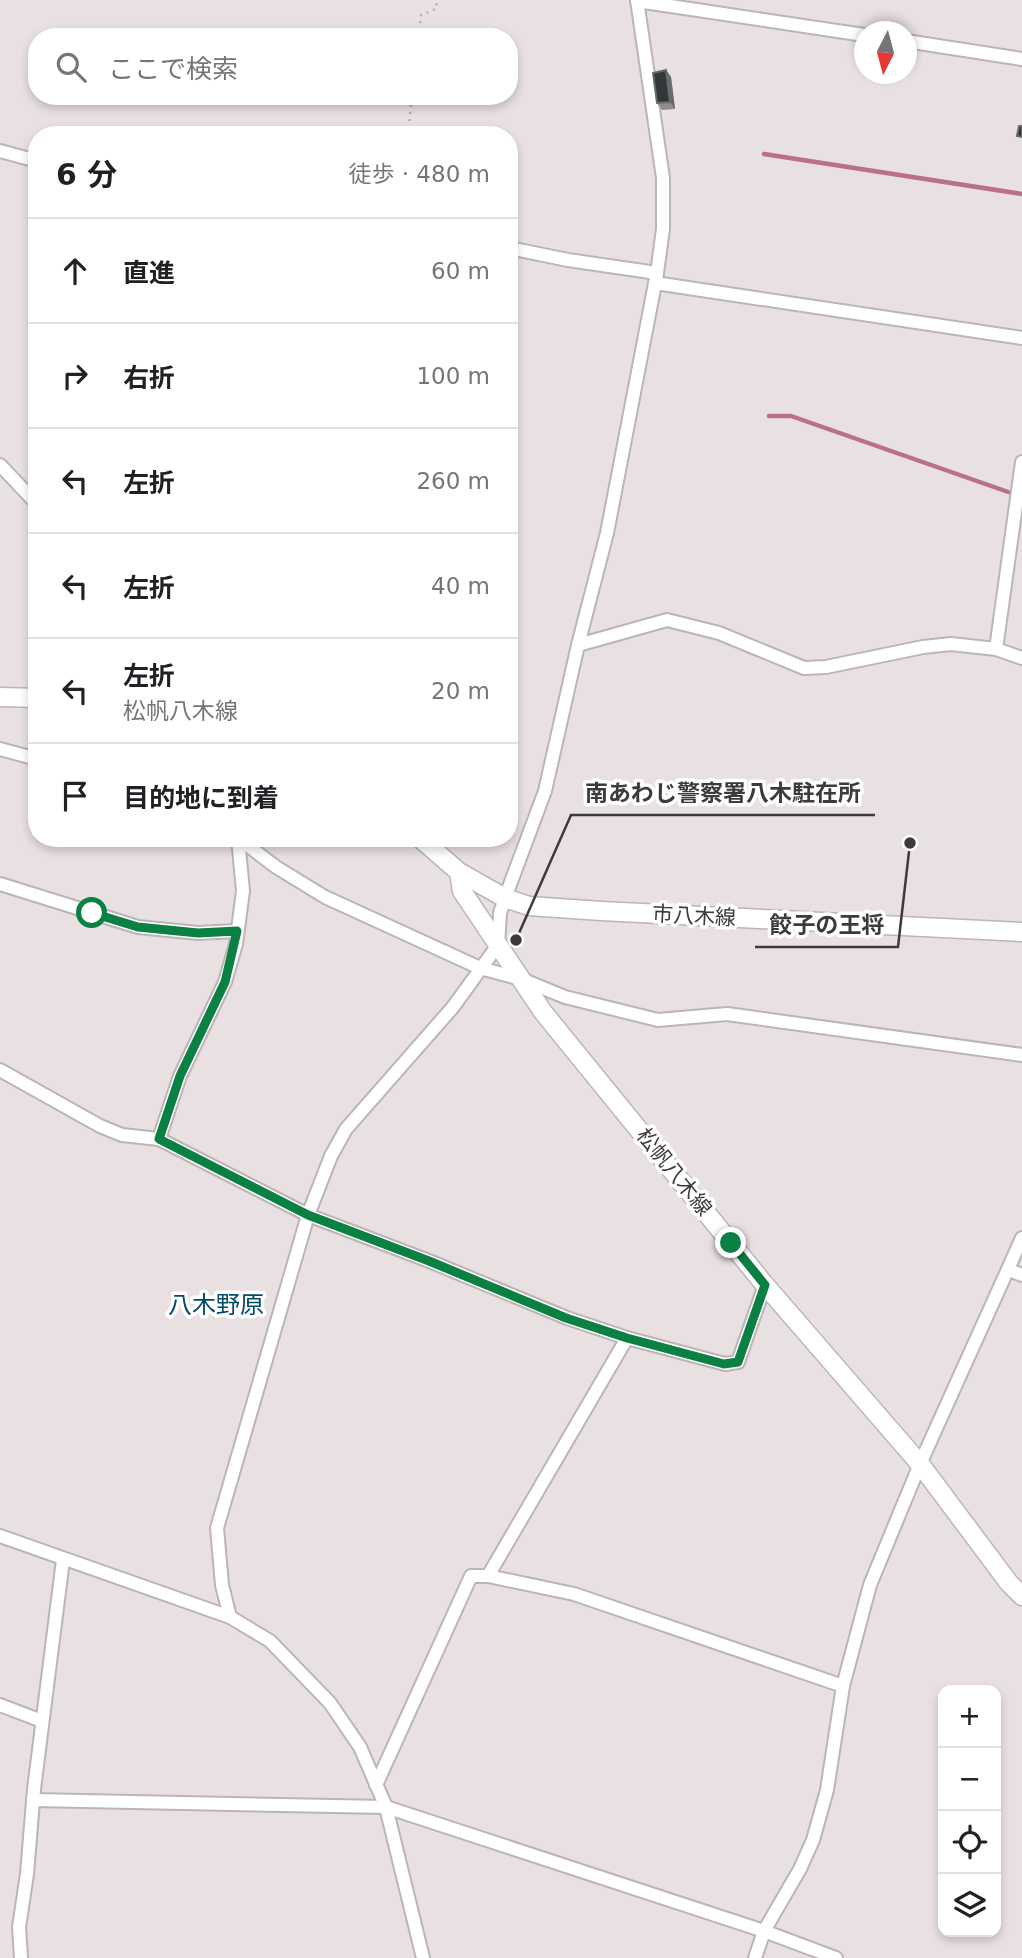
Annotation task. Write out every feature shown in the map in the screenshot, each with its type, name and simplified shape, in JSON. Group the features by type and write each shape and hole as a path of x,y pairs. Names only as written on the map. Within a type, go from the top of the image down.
{"main road":[{"path":"0,697 28,698"},
{"name":"松帆八木線","path":"430,847 459,872 462,891 543,1012 765,1285 920,1464 1009,1583 1022,1596"},
{"name":"市八木線","path":"459,872 505,898 529,906 1022,933"}],"street":[{"path":"230,1617 222,1585 217,1528 308,1215 331,1156 346,1129 453,1007 498,945 500,913 545,791 607,533 663,229 663,178 637,0 854,33"},
{"path":"917,43 1022,59"},
{"path":"0,151 28,159"},
{"path":"518,250 656,278 1022,338"},
{"path":"996,649 1022,462"},
{"path":"0,465 28,495"},
{"path":"578,645 667,620 719,633 804,668 825,667 951,644 996,649 1022,658"},
{"path":"0,749 28,757"},
{"path":"159,1139 180,1076 225,982 243,891 239,847"},
{"path":"250,847 276,867 325,897 480,968 521,979 565,997 658,1020 727,1014 1022,1055"},
{"path":"0,884 138,927 198,933 237,931"},
{"path":"0,1070 111,1130 122,1135 159,1139 308,1215 429,1261 566,1318 627,1338 724,1364 738,1362 765,1285"},
{"path":"755,1958 764,1931 800,1869 813,1840 827,1790 843,1686 870,1585 920,1464 1022,1238"},
{"path":"1009,1270 1022,1275"},
{"path":"488,1576 627,1338"},
{"path":"0,1536 230,1617 271,1641 330,1703 360,1747 386,1807 423,1958"},
{"path":"21,1958 19,1927 63,1560"},
{"path":"376,1785 471,1576 488,1576 575,1594 843,1686"},
{"path":"0,1705 42,1721"},
{"path":"33,1800 386,1807 764,1931 836,1958"}],"path":[{"path":"420,28 421,15 436,9 437,0"},
{"path":"409,126 411,105"}],"building":[{"path":"666,70 670,102 657,103 653,73"},
{"path":"1019,126 1022,126 1022,137 1017,136"}],"waterway":[{"path":"764,154 1022,194"},
{"path":"769,416 791,416 1014,494"}],"place":[{"name":"餃子の王将","path":"910,843"},
{"name":"南あわじ警察署八木駐在所","path":"516,940"}],"district":[{"name":"八木野原","path":"216,1305"}],"route":[{"path":"92,913 138,927 198,933 237,931 225,982 180,1076 159,1139 308,1215 429,1261 566,1318 627,1338 724,1364 738,1362 765,1285 731,1243"}]}
